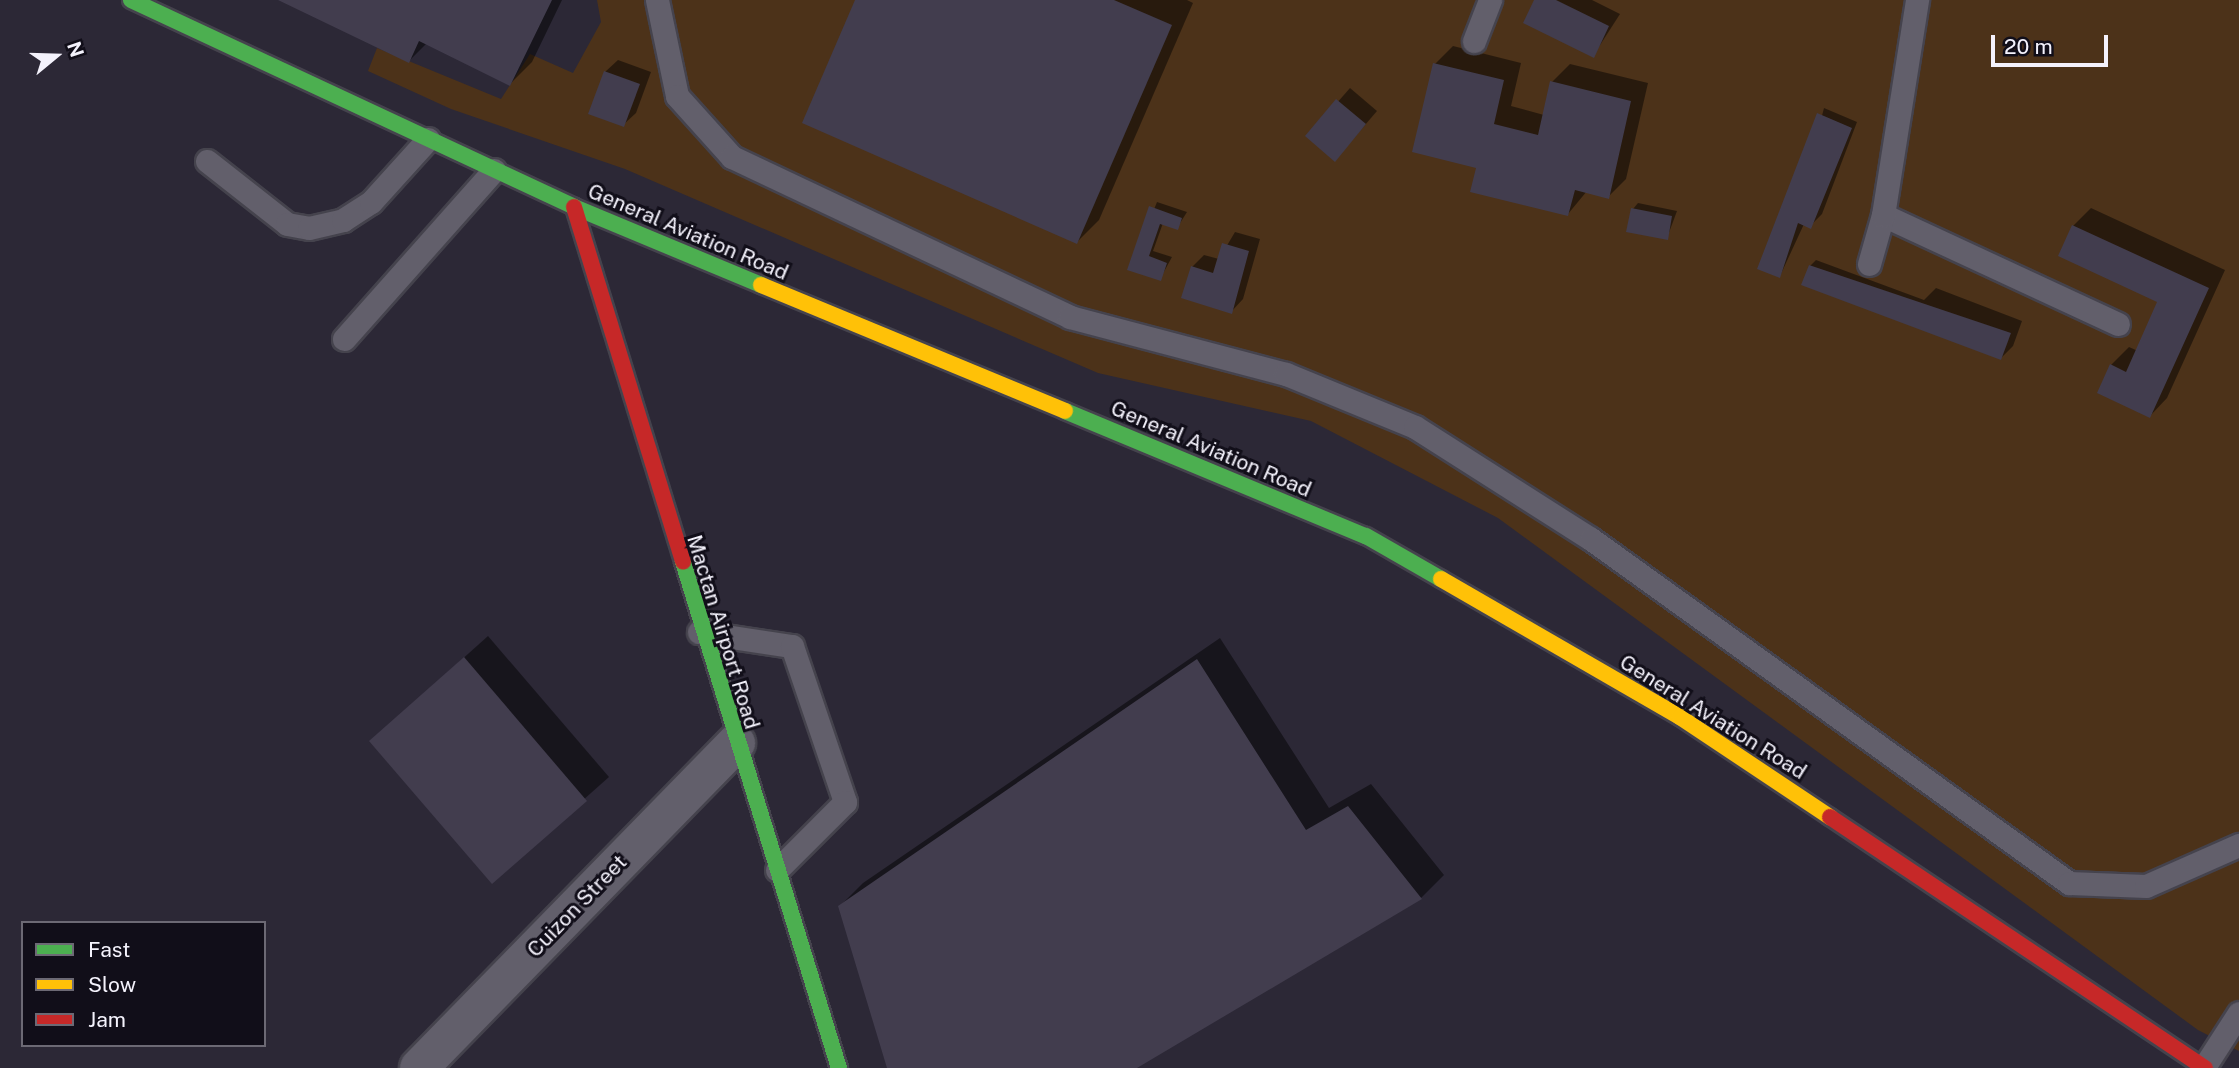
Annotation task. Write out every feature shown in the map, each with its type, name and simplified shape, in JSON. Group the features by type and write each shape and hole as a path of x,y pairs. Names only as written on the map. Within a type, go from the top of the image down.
{"main road":[{"name":"General Aviation Road","path":"131,0 574,207 1366,536 1680,717 2203,1068"},
{"name":"Mactan Airport Road","path":"574,207 699,632 839,1068"}],"street":[{"name":"Cuizon Street","path":"419,1068 736,744"}],"lane":[{"path":"657,0 677,96 732,157 1070,317 1286,374 1415,428 1591,540 2069,883 2146,886 2239,845"},
{"path":"1474,41 1490,0"},
{"path":"1869,264 1884,215 1917,0"},
{"path":"207,162 287,224 309,228 343,220 372,202 428,139"},
{"path":"344,339 494,170"},
{"path":"1884,215 2118,324"},
{"path":"699,632 792,646 845,802 776,870"},
{"path":"2203,1068 2239,1013"}],"shaded area":[{"path":"597,0 2239,0 2239,1051 2198,1030 1498,518 1311,421 1098,373 625,169 451,109 368,71 377,48 501,99 530,54 573,73 601,22"}],"building":[{"path":"278,0 552,0 510,86 419,41 409,63"},
{"path":"855,0 1114,0 1172,25 1077,244 802,123"},
{"path":"1534,0 1556,0 1609,26 1594,58 1523,23"},
{"path":"1433,63 1504,80 1494,124 1538,135 1550,81 1631,101 1609,199 1575,190 1568,216 1470,192 1476,168 1412,152"},
{"path":"604,71 640,84 624,127 588,114"},
{"path":"1336,99 1366,124 1335,162 1305,136"},
{"path":"1817,113 1852,128 1811,229 1798,223 1780,278 1757,269"},
{"path":"1149,206 1182,218 1178,230 1160,224 1149,256 1167,263 1161,281 1127,270"},
{"path":"1631,208 1672,216 1668,240 1626,232"},
{"path":"2072,225 2209,288 2150,418 2097,393 2110,364 2126,372 2157,302 2058,256"},
{"path":"1222,243 1249,251 1232,314 1181,298 1191,266 1213,273"},
{"path":"1809,265 2011,333 2001,360 1801,285"},
{"path":"464,657 587,801 492,884 369,741"},
{"path":"1197,659 1306,830 1348,806 1422,899 1137,1068 887,1068 838,906"}],"traffic: fast":[{"path":"131,0 574,207 761,285"},
{"path":"1065,411 1366,536 1441,579"},
{"path":"683,562 839,1068"}],"traffic: slow":[{"path":"761,285 1065,411"},
{"path":"1441,579 1680,717 1830,817"}],"traffic: jam":[{"path":"574,207 683,562"},
{"path":"1830,817 2205,1068"}]}
